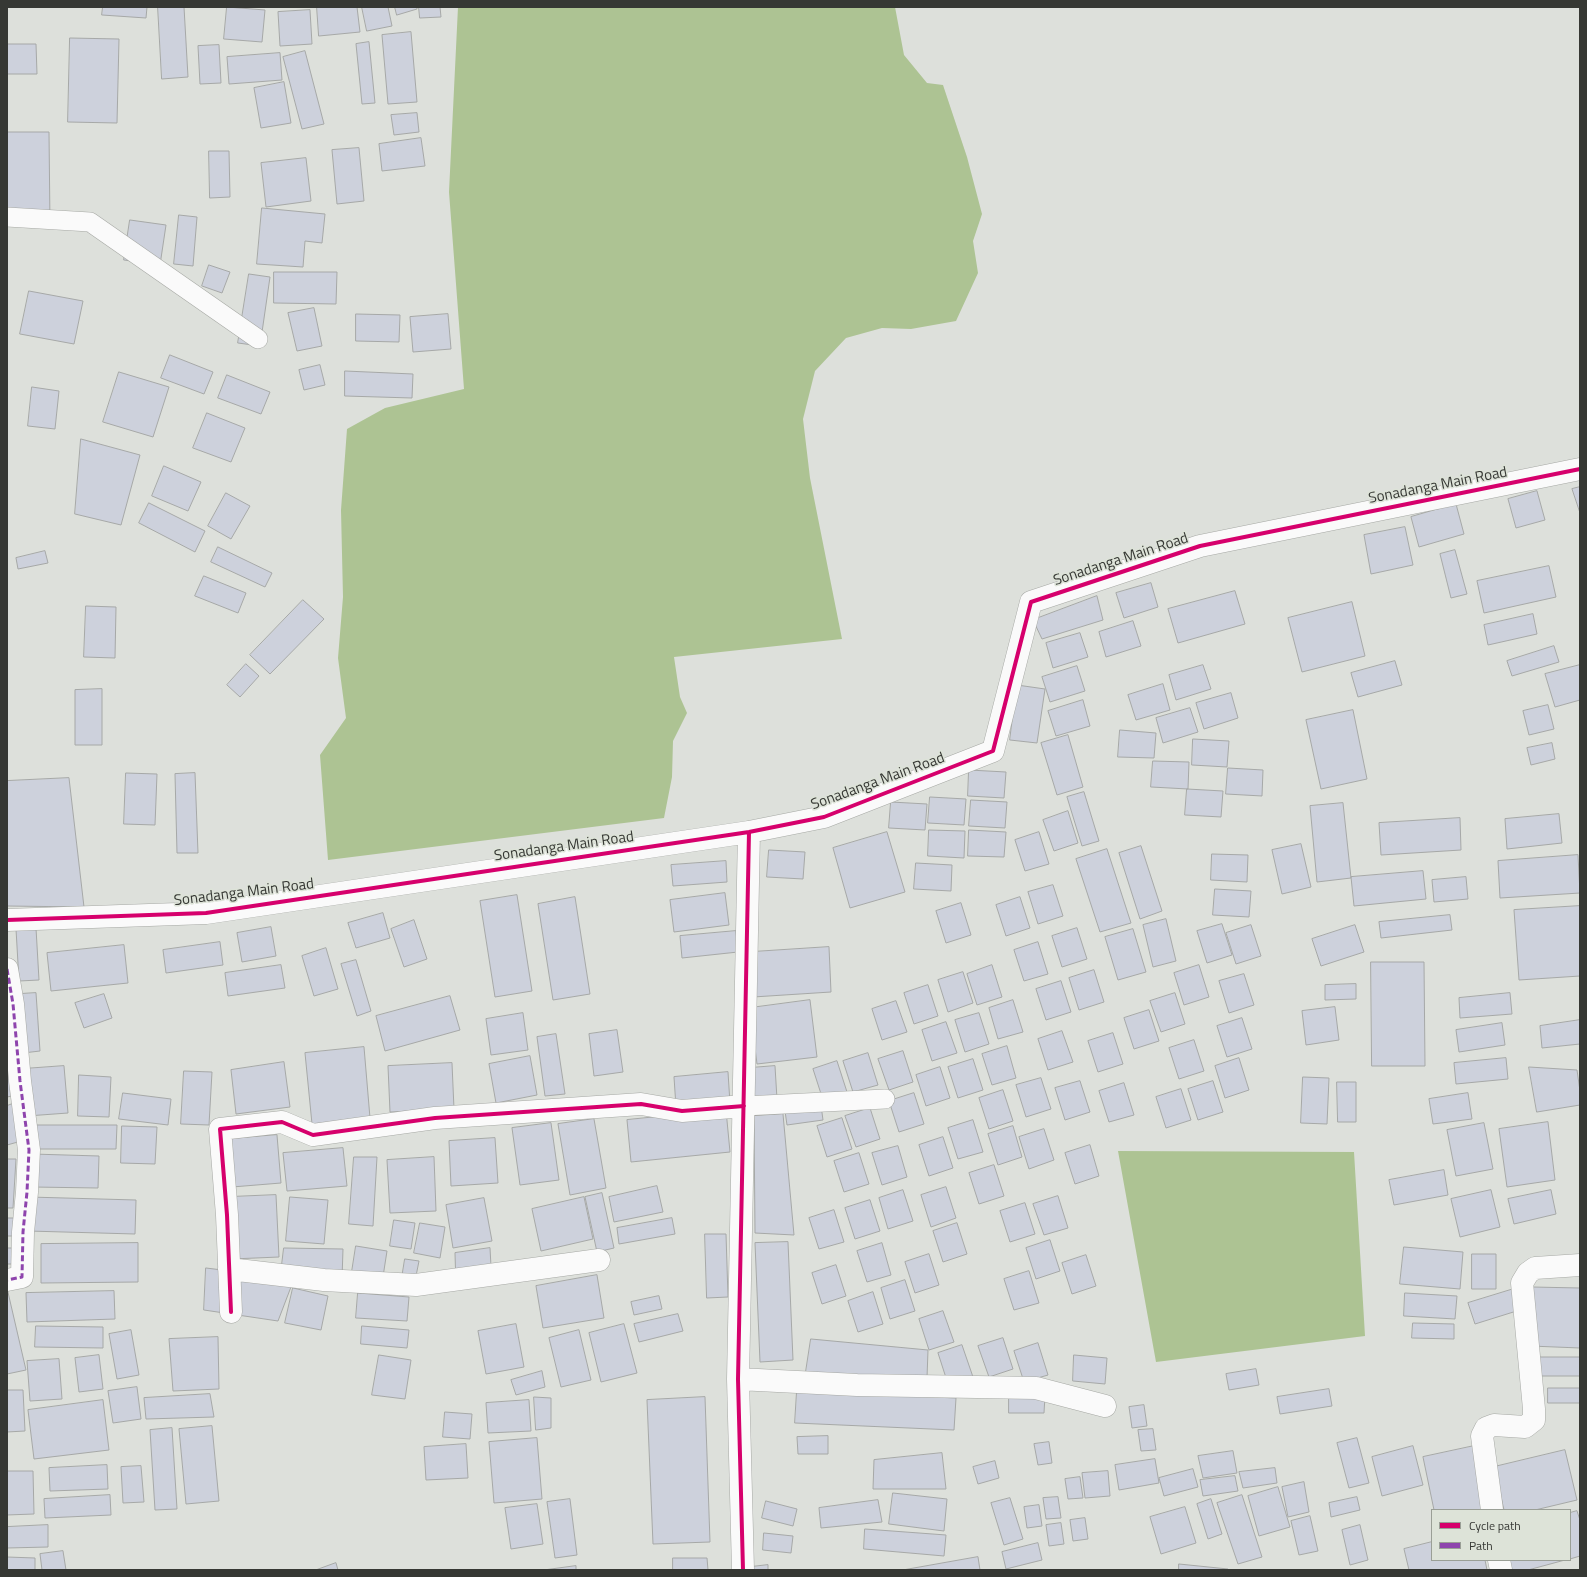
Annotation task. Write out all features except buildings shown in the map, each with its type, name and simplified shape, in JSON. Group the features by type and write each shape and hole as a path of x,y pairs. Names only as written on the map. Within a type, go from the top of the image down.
{"street":[{"name":"Sonadanga Main Road","path":"7,920 206,913 749,832 824,817 993,751 1031,602 1200,546 1580,469"},
{"path":"743,1570 738,1379 749,832"},
{"path":"7,969 13,1004 20,1081 29,1150 23,1232 22,1277 7,1280"},
{"path":"231,1312 220,1129 282,1122 313,1135 435,1118 641,1104 682,1110 744,1106"},
{"path":"229,1269 324,1280 416,1286 599,1260"},
{"path":"1492,1509 1482,1436 1486,1428 1494,1425 1525,1427 1534,1420 1522,1283 1528,1273 1534,1268 1580,1265"},
{"path":"738,1379 857,1384 1036,1388 1105,1406"}],"lane":[{"path":"7,217 90,222 258,340"},
{"path":"744,1106 886,1099"}],"shaded area":[{"path":"458,7 895,7 904,55 927,83 943,85 967,157 982,214 973,241 978,273 956,321 911,329 882,328 846,338 815,371 803,419 810,478 842,639 674,657 680,697 687,713 673,741 672,777 664,818 328,860 320,755 346,718 338,658 343,597 341,510 347,429 385,408 464,389 449,192"},
{"path":"1118,1151 1354,1152 1365,1336 1156,1362"}],"marked path":[{"path":"7,969 13,1004 20,1081 29,1150 23,1232 22,1277 7,1280"}],"cycle path":[{"path":"7,920 206,913 749,832 824,817 993,751 1031,602 1200,546 1580,469"},
{"path":"743,1570 738,1379 749,832"},
{"path":"231,1312 227,1215 220,1129 282,1122 313,1135 435,1118 641,1104 682,1111 744,1106"}]}
